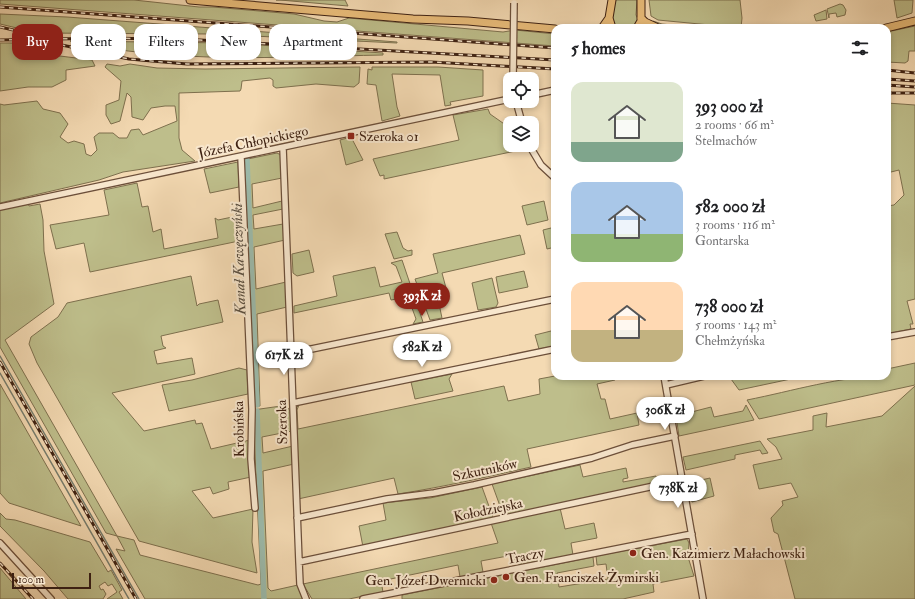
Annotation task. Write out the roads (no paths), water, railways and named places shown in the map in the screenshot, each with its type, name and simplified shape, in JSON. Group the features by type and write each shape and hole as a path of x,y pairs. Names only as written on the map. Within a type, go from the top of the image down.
{"main road":[{"path":"190,0 406,19 468,21 551,29"},
{"path":"605,24 609,18 612,0"},
{"path":"639,24 641,18 641,0"},
{"path":"609,18 611,24"},
{"path":"641,18 649,24"},
{"path":"891,27 915,21"}],"street":[{"path":"513,72 514,1"},
{"path":"539,93 551,91"},
{"name":"Józefa Chłopickiego","path":"0,207 241,158 503,101"},
{"name":"Szeroka","path":"283,148 300,584 306,599"},
{"path":"533,152 541,165 551,174"},
{"name":"Krobińska","path":"241,158 252,410 251,459 255,508"},
{"path":"292,353 551,300"},
{"path":"891,336 915,332"},
{"path":"293,404 551,350"},
{"path":"665,380 703,599"},
{"path":"666,385 687,380"},
{"name":"Szkutników","path":"297,518 387,499 461,488 592,458 632,445 675,436"},
{"name":"Kołodziejska","path":"299,562 682,480"},
{"name":"Traczy","path":"363,599 692,534"},
{"path":"0,543 51,599"}],"waterway":[{"name":"Kanał Kawęczyński","path":"247,160 257,405"},
{"path":"0,356 139,599"},
{"path":"0,373 129,599"},
{"name":"Kanał Kawęczyński","path":"257,411 264,599"}],"railway":[{"path":"0,7 551,48"},
{"path":"0,27 12,30"},
{"path":"0,40 110,38 200,40 551,60"},
{"path":"63,45 129,59 187,64 431,62 551,69"},
{"path":"891,70 915,73"},
{"path":"891,79 915,81"},
{"path":"891,85 915,87"},
{"path":"891,93 915,93"},
{"path":"0,362 136,599"},
{"path":"0,563 33,599"}],"place":[{"name":"Szeroka 01","path":"351,136"},
{"name":"Gen. Kazimierz Małachowski","path":"633,553"},
{"name":"Gen. Franciszek Żymirski","path":"506,577"},
{"name":"Gen. Józef Dwernicki","path":"494,580"}]}
